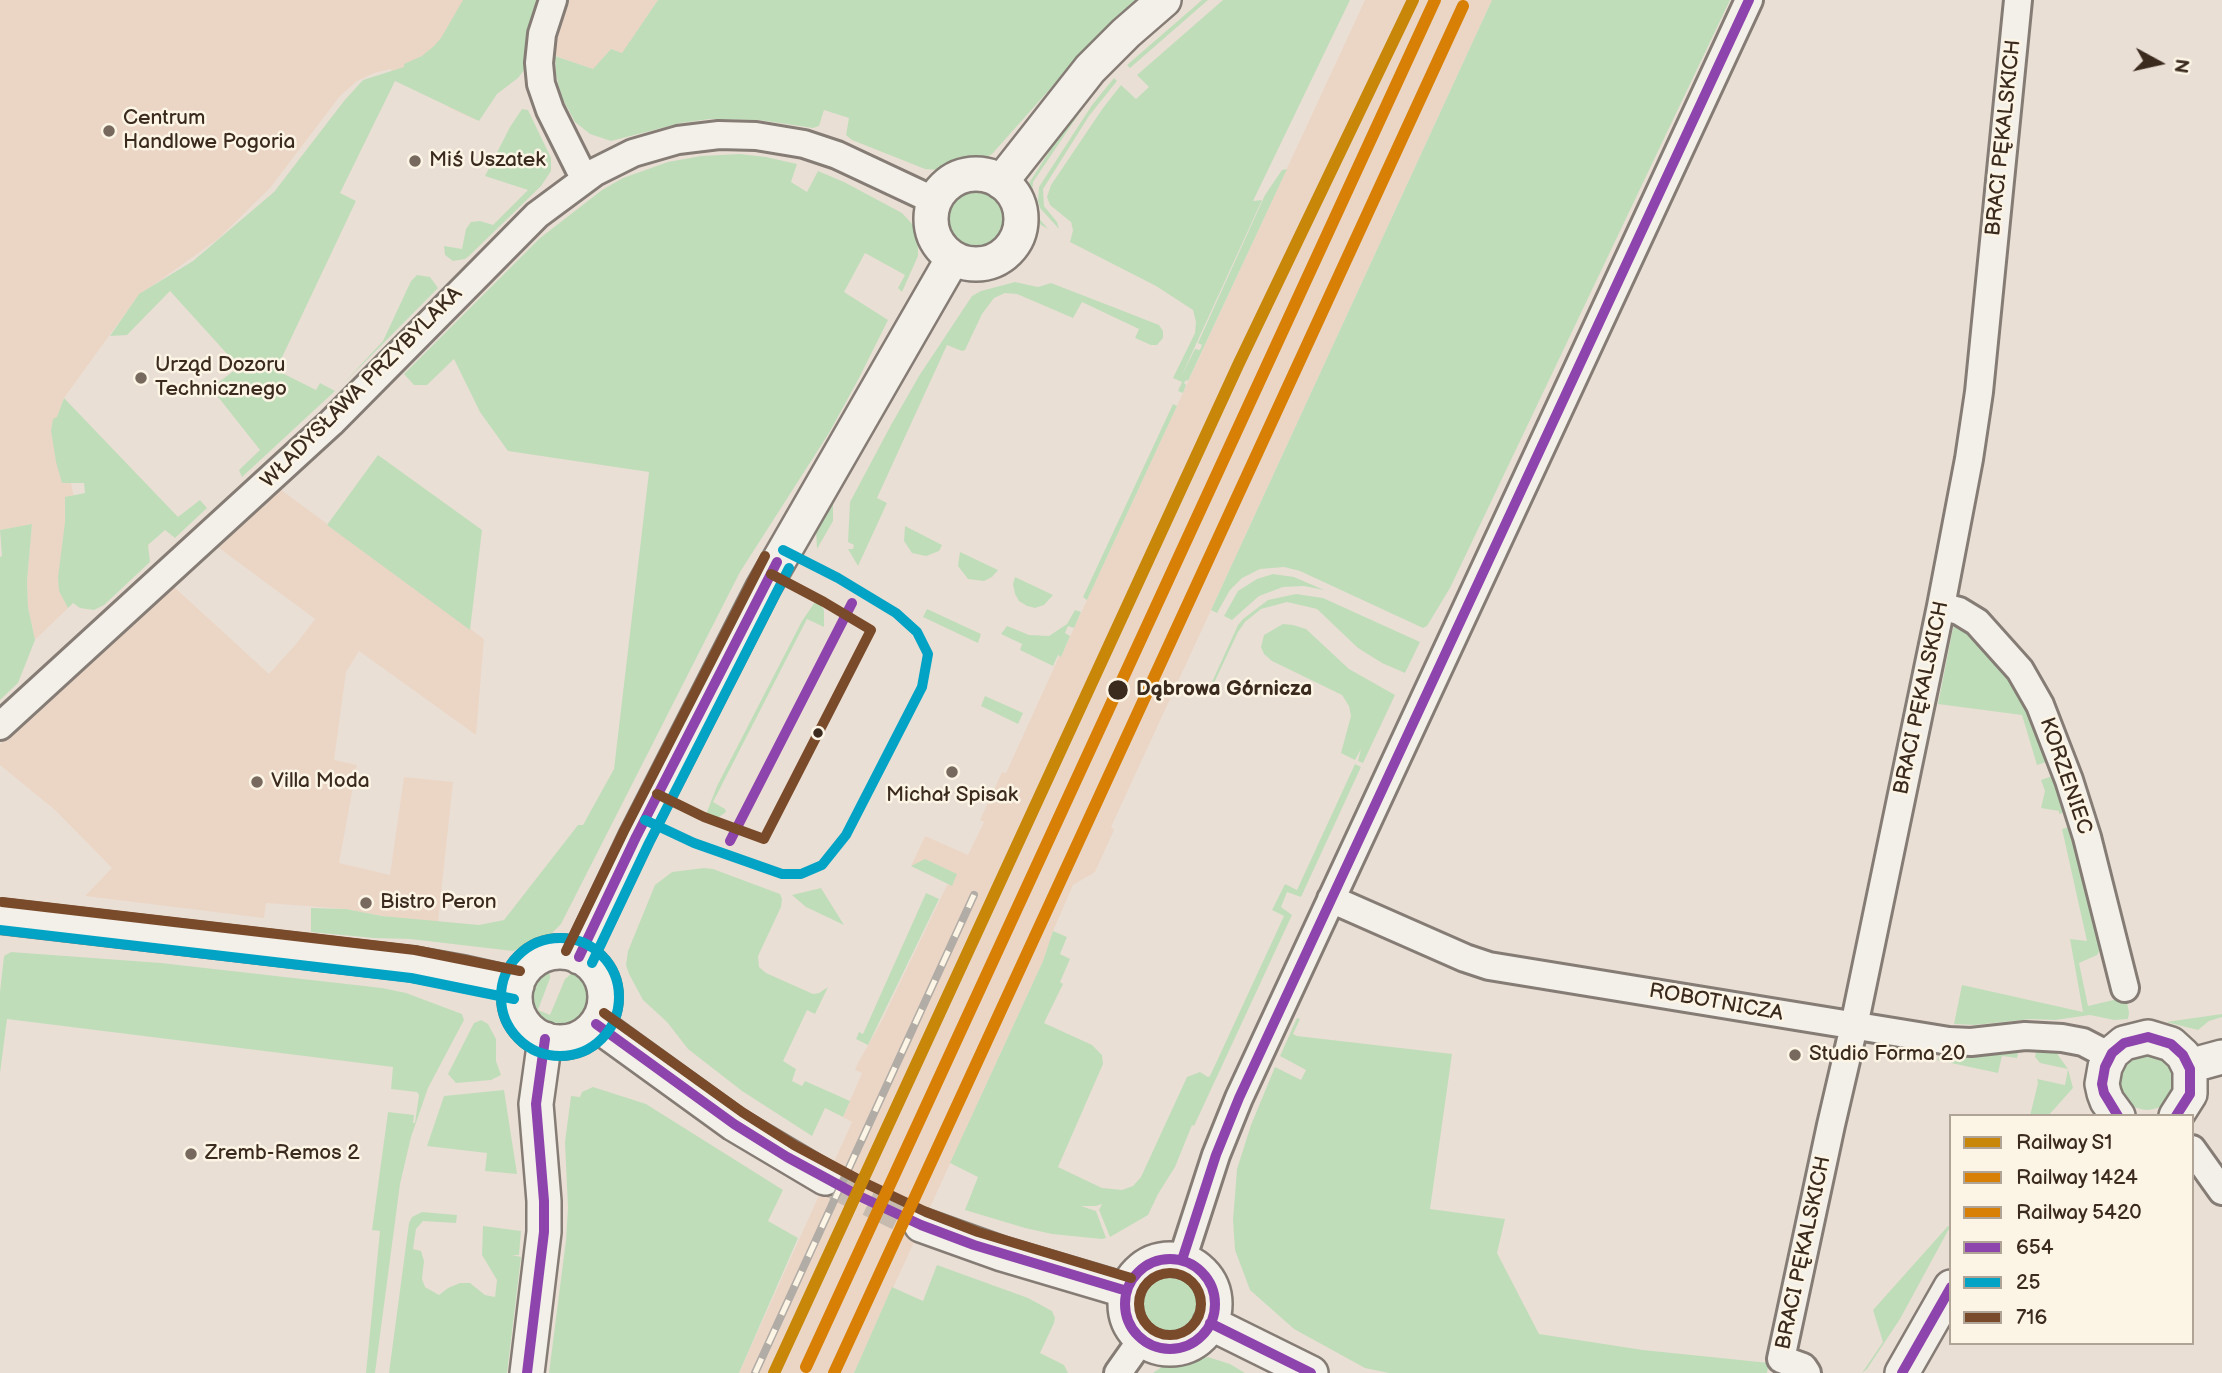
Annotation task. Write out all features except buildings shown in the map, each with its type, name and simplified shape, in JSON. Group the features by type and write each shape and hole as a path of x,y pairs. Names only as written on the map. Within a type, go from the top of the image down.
{"street":[{"path":"553,0 542,34 539,63 541,84 550,110 584,178"},
{"path":"1001,183 1090,69 1164,0"},
{"path":"1182,1260 1216,1155 1238,1098 1749,0"},
{"name":"BRACI PĘKALSKICH","path":"1807,1373 1802,1367 1781,1359 1830,1125 1854,1026 1967,468 1979,392 2018,0"},
{"name":"WŁADYSŁAWA PRZYBYLAKA","path":"0,726 331,423 537,215 584,178 619,159 663,144 708,136 744,135 781,139 827,151 935,201"},
{"path":"967,175 986,175 1001,183 1015,198 1020,212 1020,227 1015,242 1006,253 986,264 971,264 953,258 943,250 933,233 931,215 935,201 950,183 967,175"},
{"path":"579,957 636,837 768,579 953,258"},
{"name":"KORZENIEC","path":"1941,606 1959,611 1977,622 2026,679 2040,705 2066,769 2087,837 2124,988"},
{"name":"ROBOTNICZA","path":"1331,899 1482,964 1958,1042 2051,1036 2083,1042 2110,1056"},
{"path":"0,916 422,966 517,985"},
{"path":"558,952 579,957 593,966 603,982 605,1001 596,1024 583,1036 570,1041 556,1042 545,1039 531,1031 519,1014 515,1000 517,985 525,969 540,957 558,952"},
{"path":"596,1024 734,1124 825,1178"},
{"path":"2109,1113 2102,1084 2110,1056 2124,1042 2148,1037 2171,1044 2183,1055 2189,1066 2190,1094 2177,1114"},
{"path":"527,1373 544,1232 536,1104 545,1039"},
{"path":"2189,1066 2222,1057"},
{"path":"2194,1152 2222,1191"},
{"path":"921,1225 1002,1254 1127,1292"},
{"path":"1168,1258 1182,1260 1198,1268 1212,1286 1215,1307 1210,1323 1200,1338 1181,1347 1160,1348 1142,1339 1135,1331 1127,1317 1127,1292 1133,1278 1152,1262 1168,1258"},
{"path":"1902,1373 1949,1291"},
{"path":"1210,1323 1311,1373"},
{"path":"1118,1373 1142,1339"}],"shaded area":[{"path":"0,0 540,0 513,63 502,58 476,120 448,107 390,69 357,81 340,96 270,188 218,239 138,296 64,398 58,416 74,498 63,594 68,608 35,640 28,607 27,581 32,525 0,530"},
{"path":"565,0 658,0 622,54 611,49 593,70 551,54 552,40"},
{"path":"1365,0 1492,0 1111,827 1114,830 1095,872 1073,885 1043,961 854,1373 739,1373 852,1122 843,1117 862,1073 855,1070 948,883 911,866 925,836 968,855 984,822 980,820 1002,772 1006,773"},
{"path":"277,487 484,639 476,735 359,651 346,672 334,760 357,765 339,863 390,875 404,777 453,782 438,922 346,909 266,903 264,918 85,896 112,868 55,810 0,765 0,744 172,585 269,674 315,619 215,545"}],"green space":[{"path":"463,0 537,0 527,66 518,78 497,94 479,121 395,81 340,193 356,201 276,370 316,390 320,383 335,391 242,477 239,470 260,450 211,388 239,367 170,291 127,335 110,336 139,294 193,261 274,192 363,80 404,67 404,64 422,56 434,46"},
{"path":"658,0 1139,0 1074,62 992,154 977,162 938,170 925,169 852,140 846,135 849,118 824,110 819,126 813,128 759,120 710,119 681,123 611,141 590,134 575,122 561,96 555,56 593,69 611,49 622,53"},
{"path":"1202,0 1208,0 1130,68 1127,65"},
{"path":"1223,0 1350,0 1253,201 1262,200 1181,377 1195,349 1200,350 1202,345 1198,343 1265,195 1282,170 1287,169 1188,381 1184,383 1186,385 1183,393 1178,391 1182,382 1173,378 1195,333 1193,310 1156,286 1070,242 1073,230 1071,222 1050,205 1047,197 1051,185 1121,85 1136,99 1149,87 1137,75"},
{"path":"1492,0 1730,0 1450,588 1427,626 1423,628 1300,571 1284,567 1260,569 1242,578 1230,590 1217,613 1211,610"},
{"path":"1114,78 1117,81 1089,116 1043,189 1044,206 1057,222 1059,229 1040,208 1039,187 1092,105"},
{"path":"1099,84 1033,182 1031,204 1048,229 1038,223 1030,212 1027,195 1029,183 1087,93"},
{"path":"522,109 528,110 551,158 551,171 541,186 469,256 453,261 445,255 444,246 462,249 466,229 471,222 480,221 493,225 528,190 485,176"},
{"path":"740,154 797,164 791,182 807,192 818,171 902,213 914,226 918,256 902,292 898,288 905,275 865,253 844,292 888,320 829,433 740,572 561,924 550,935 513,951 410,939 311,932 311,908 346,909 382,916 479,925 504,920 578,825 583,825 614,769 649,472 508,451 480,412 454,359 427,385 414,385 404,374 540,238 602,190 623,178 668,162 701,156"},
{"path":"976,190 993,195 1001,203 1006,220 1001,237 993,245 976,250 959,245 951,237 946,220 951,203 959,195"},
{"path":"417,275 430,277 438,288 343,384 383,341 411,281"},
{"path":"1015,282 1038,287 1051,283 1159,325 1163,338 1157,345 1151,345 1135,338 1139,329 1082,302 1073,318 1017,294 1005,293 994,298 982,314 965,350 947,345 877,498 887,503 858,566 848,549 853,549 854,545 848,542 850,502 891,425 919,376 972,296"},
{"path":"64,398 178,517 200,500 207,508 175,538 165,530 148,545 150,562 104,605 94,610 80,608 73,603 68,608 59,591 65,497 85,493 84,483 62,483 56,462 51,431 53,419 57,417"},
{"path":"1173,404 1177,406 1087,600 1083,597"},
{"path":"378,455 482,530 470,630 327,525"},
{"path":"833,496 833,521 817,549 816,530"},
{"path":"32,524 27,581 28,607 35,640 18,683 0,700 0,530"},
{"path":"905,526 942,545 939,551 926,556 912,553 904,541"},
{"path":"960,552 998,570 984,581 968,579 958,566"},
{"path":"1273,574 1294,577 1324,590 1304,586 1283,587 1259,596 1232,620 1224,616 1238,591 1257,579"},
{"path":"1015,577 1053,595 1044,605 1035,608 1027,606 1019,601 1015,594"},
{"path":"1296,594 1323,598 1420,642 1405,673 1358,648 1317,609 1287,602 1261,609 1245,622 1214,683 1212,682 1243,619 1268,600"},
{"path":"817,599 824,610 824,627 807,619 713,802 726,812 716,819 705,817 717,786 802,621"},
{"path":"927,609 981,634 978,643 923,617"},
{"path":"1075,610 1081,612 1074,628 1068,626 1065,633 1070,636 1061,657 1058,655 1053,666 1020,650 1022,644 1001,634 1007,626 1029,635 1049,636 1067,624"},
{"path":"1283,624 1306,629 1349,669 1395,695 1363,763 1358,761 1361,749 1355,760 1341,753 1351,716 1349,706 1342,695 1272,661 1264,654 1261,647 1264,635"},
{"path":"1964,625 2014,673 2049,761 2037,765 2022,715 1938,704 1953,628"},
{"path":"985,696 1023,713 1018,724 981,706"},
{"path":"1355,764 1361,767 1301,897 1287,892 1281,907 1292,915 1194,1126 1192,1125 1175,1167 1148,1215 1110,1237 1099,1210 1102,1204 1081,1206 1096,1211 1106,1238 1102,1239 1052,1234 965,1210 978,1177 950,1163 1043,961 1053,931 1067,937 1060,954 1070,959 1060,982 1063,984 1044,1023 1092,1045 1102,1055 1103,1064 1058,1167 1102,1188 1122,1190 1133,1186 1141,1177 1187,1077 1200,1072 1210,1076 1284,916 1272,910 1285,884 1297,890"},
{"path":"2055,775 2068,811 2059,814 2059,811 2041,808 2045,791 2041,780"},
{"path":"2072,826 2104,943 2097,955 2079,963 2088,1006 2126,997 2128,1019 2114,1020 2090,1015 2055,1020 1954,1024 1962,985 2083,1012 2070,939 2087,941 2062,829"},
{"path":"925,859 957,874 952,886 911,866"},
{"path":"704,868 780,894 781,907 758,956 759,967 766,973 813,994 828,987 815,1014 807,1010 783,1061 796,1069 792,1081 802,1086 805,1081 850,1101 843,1117 825,1108 812,1136 742,1091 688,1049 667,1022 643,1000 629,974 626,965 628,951 655,885 672,872"},
{"path":"821,888 844,925 806,907 792,895"},
{"path":"926,893 939,899 868,1045 856,1039 859,1032 863,1034"},
{"path":"11,952 161,963 382,988 406,993 462,1014 464,1020 428,1088 411,1137 400,1184 375,1373 366,1373 380,1231 372,1230 388,1112 414,1115 415,1123 419,1095 417,1092 391,1089 393,1067 7,1019 0,1073 0,992 4,956"},
{"path":"550,974 550,978 538,1010 550,1015 565,979 571,974 578,975 587,983 589,1008 577,1023 553,1027 541,1021 533,1011 530,998 533,986 539,976"},
{"path":"2222,1014 2222,1017 2209,1021 2198,1030 2166,1022"},
{"path":"1297,1018 1300,1019 1293,1034 1297,1036 1452,1054 1430,1209 1505,1219 1497,1253 1539,1334 1643,1350 1769,1363 1767,1373 1389,1373 1365,1368 1294,1329 1250,1290 1235,1250 1233,1220 1237,1169 1251,1125 1275,1067 1301,1080 1306,1070 1280,1056"},
{"path":"481,1020 488,1024 496,1039 496,1061 501,1075 491,1080 456,1083 448,1074 474,1023"},
{"path":"2059,1046 2058,1055 2068,1069 2040,1063 2035,1057 2037,1048"},
{"path":"2014,1048 2018,1054 2017,1058 2002,1056 1998,1073 1937,1060 1942,1052"},
{"path":"2147,1054 2158,1056 2167,1062 2173,1071 2173,1093 2167,1102 2158,1108 2147,1110 2136,1108 2127,1102 2121,1093 2119,1082 2121,1071 2127,1062 2136,1056"},
{"path":"2068,1069 2073,1088 2050,1114 2030,1114 2037,1079 2065,1085"},
{"path":"593,1087 646,1104 783,1190 768,1221 798,1238 739,1373 549,1373 566,1240 568,1208 565,1142 571,1096 580,1097 582,1092"},
{"path":"504,1090 517,1174 485,1171 487,1153 427,1146 444,1096"},
{"path":"422,1212 457,1215 456,1223 423,1221 416,1229 413,1249 421,1251 424,1261 422,1279 425,1287 439,1295 460,1283 470,1283 485,1295 495,1297 497,1280 482,1255 483,1226 521,1231 519,1255 512,1255 521,1257 507,1373 389,1373 409,1223 412,1217"},
{"path":"1949,1226 1900,1319 1862,1373 1883,1342 1873,1310"},
{"path":"937,1265 1028,1298 1052,1311 1054,1323 1040,1353 1064,1365 1068,1373 854,1373 892,1287 923,1301"},
{"path":"1170,1272 1192,1281 1201,1303 1192,1325 1170,1334 1148,1325 1139,1303 1148,1281"},
{"path":"1208,1357 1230,1364 1245,1373 1153,1373 1163,1366"}],"tunnel":[{"path":"825,1178 921,1225"}],"railway":[{"path":"755,1373 974,895"}],"rail line":[{"name":"S1","path":"774,1373 1239,363 1413,0"},
{"name":"5420","path":"806,1367 1435,0"},
{"name":"1424","path":"834,1373 1463,6"}],"transit line":[{"name":"654","path":"1182,1260 1216,1155 1239,1098 1749,0"},
{"name":"25","path":"645,820 694,843 782,874 801,874 822,865 846,835 922,687 928,654 917,632 896,613 838,578 783,550"},
{"name":"716","path":"566,951 624,831 765,556"},
{"name":"654","path":"579,957 636,837 777,562"},
{"name":"25","path":"592,963 649,843 789,568"},
{"name":"716","path":"657,794 704,817 764,839 871,630 771,574"},
{"name":"654","path":"730,841 852,603"},
{"name":"716","path":"2,902 415,950 520,971"},
{"name":"25","path":"0,930 411,978 514,999"},
{"name":"25","path":"560,938 571,939 593,948 609,964 618,986 619,997 618,1008 609,1030 593,1046 571,1055 560,1056 549,1055 527,1046 511,1030 502,1008 501,997 502,986 511,964 527,948 549,939 560,938"},
{"name":"716","path":"604,1013 742,1112 794,1145 865,1183 926,1212 978,1232 1131,1278"},
{"name":"654","path":"596,1024 734,1124 787,1157 859,1196 921,1225 974,1245 1127,1291"},
{"name":"654","path":"2117,1114 2104,1093 2102,1084 2105,1067 2112,1053 2124,1043 2148,1037 2171,1044 2183,1055 2190,1069 2190,1094 2177,1114"},
{"name":"654","path":"527,1373 544,1232 536,1104 545,1039"},
{"name":"654","path":"1170,1259 1187,1262 1202,1272 1212,1287 1215,1304 1212,1321 1202,1336 1187,1346 1170,1349 1153,1346 1138,1336 1128,1321 1125,1304 1128,1287 1138,1272 1153,1262 1170,1259"},
{"name":"716","path":"1170,1273 1182,1275 1192,1282 1199,1292 1201,1304 1199,1316 1192,1326 1182,1333 1170,1335 1158,1333 1148,1326 1141,1316 1139,1304 1141,1292 1148,1282 1158,1275 1170,1273"},
{"name":"654","path":"1902,1373 1949,1291"},
{"name":"654","path":"1210,1323 1311,1373"}],"place":[{"name":"Centrum Handlowe Pogoria","path":"109,131"},
{"name":"Miś Uszatek","path":"415,161"},
{"name":"Urząd Dozoru Technicznego","path":"141,378"},
{"name":"Dąbrowa Górnicza","path":"1118,690"},
{"name":"Michał Spisak","path":"952,772"},
{"name":"Villa Moda","path":"257,782"},
{"name":"Bistro Peron","path":"366,903"},
{"name":"Studio Forma 20","path":"1795,1055"},
{"name":"Zremb-Remos 2","path":"191,1154"}]}
